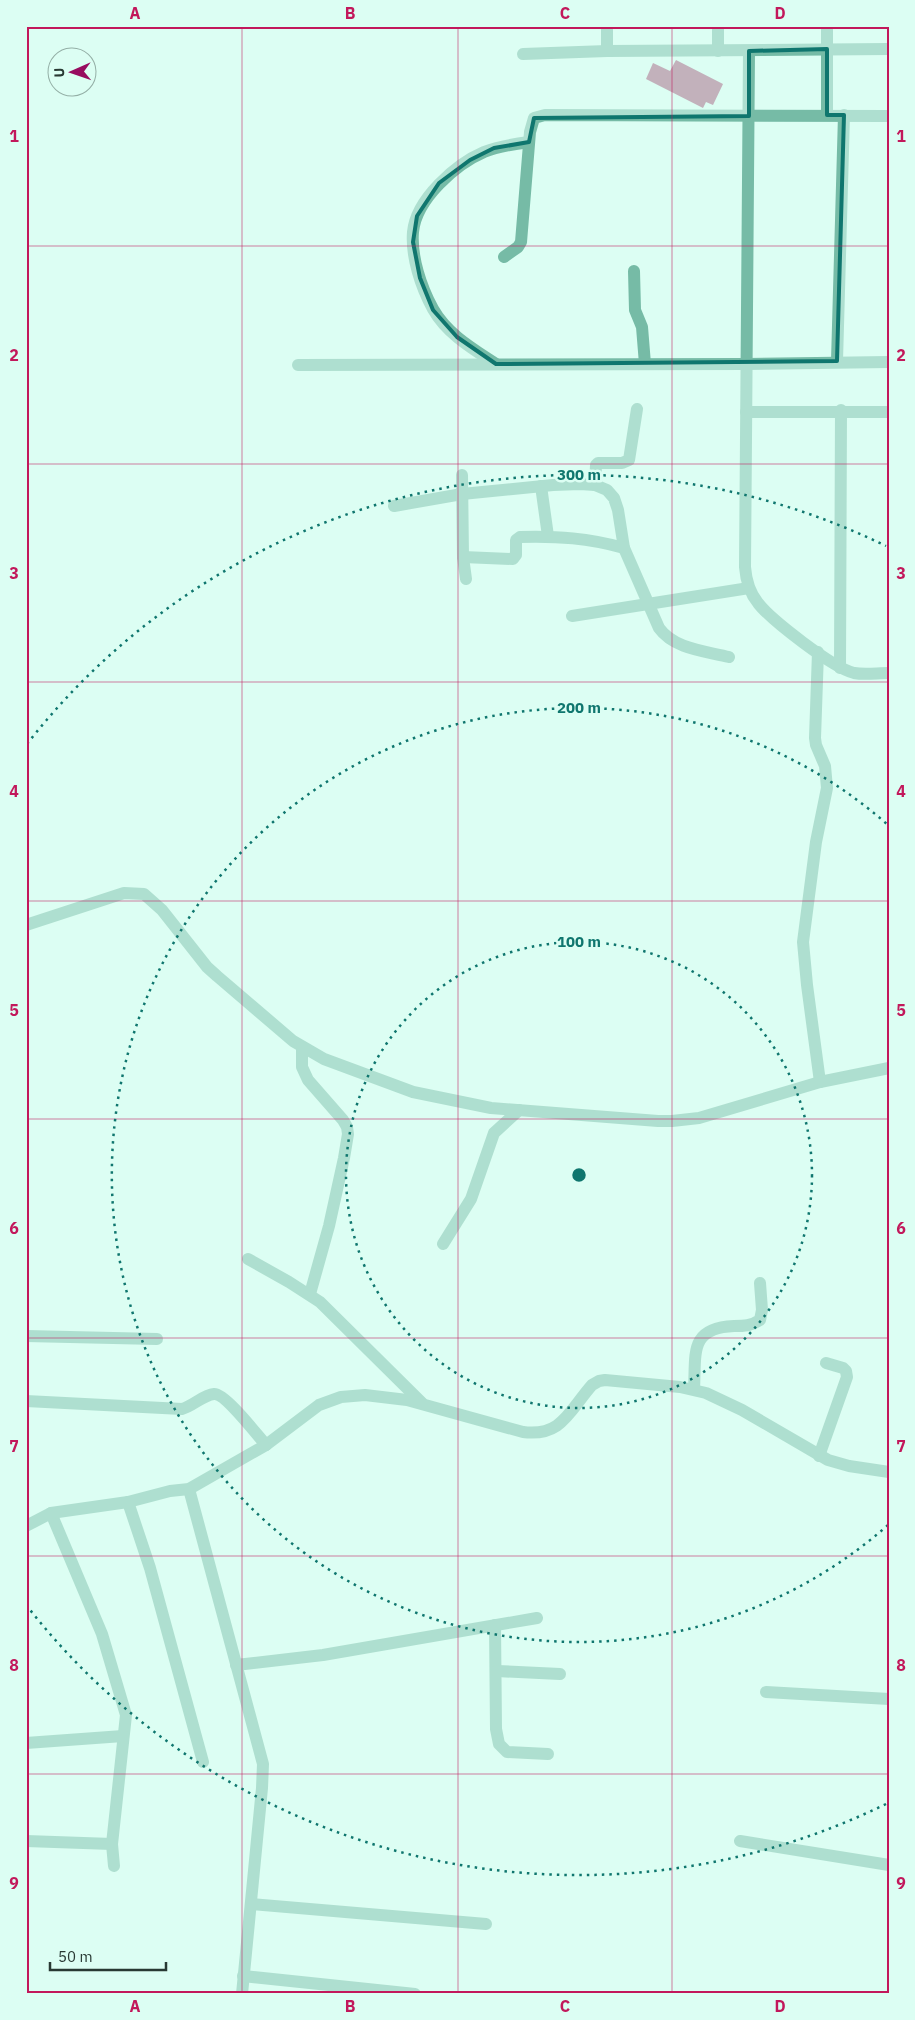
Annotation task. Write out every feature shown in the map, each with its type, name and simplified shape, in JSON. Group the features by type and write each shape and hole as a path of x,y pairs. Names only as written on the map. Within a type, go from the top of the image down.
{"street":[{"path":"607,26 607,51"},
{"path":"718,26 718,51"},
{"path":"827,26 827,115"},
{"path":"523,54 607,51 889,50"},
{"path":"749,51 745,567 749,588 765,612 840,668 855,673 889,673"},
{"path":"504,257 518,247 520,242 531,123 534,118 544,115 889,116"},
{"path":"837,361 844,115"},
{"path":"496,364 457,337 433,310 420,278 413,242 413,230 417,216 432,193 439,184 464,164 494,148 529,142"},
{"path":"634,272 635,310 642,327 645,364"},
{"path":"298,365 889,362"},
{"path":"595,485 596,465 598,463 622,463 629,460 637,409"},
{"path":"746,412 841,410 889,412"},
{"path":"840,668 841,410"},
{"path":"462,475 463,557 466,579"},
{"path":"394,506 462,494 542,486 580,484 595,485 607,490 614,498 624,548 659,628 666,637 676,644 729,657"},
{"path":"542,486 548,536"},
{"path":"463,557 513,558 516,555 518,538 548,536 585,538 624,548"},
{"path":"572,616 749,588"},
{"path":"818,652 815,738 825,766 828,788 816,842 803,942 820,1082"},
{"path":"26,925 124,893 144,894 162,910 207,967 302,1048 324,1059 413,1092 491,1108 672,1122 699,1118 820,1082 889,1068"},
{"path":"302,1048 302,1067 308,1080 340,1115 347,1127 348,1134 329,1226 310,1294"},
{"path":"443,1244 471,1199 494,1133 519,1110"},
{"path":"248,1259 310,1294 334,1314 422,1403"},
{"path":"694,1389 696,1348 701,1338 708,1330 722,1326 752,1325 760,1320 762,1310 760,1283"},
{"path":"26,1336 157,1340"},
{"path":"819,1456 846,1378 846,1372 843,1368 826,1363"},
{"path":"26,1526 52,1513 128,1502 170,1491 189,1489 266,1446 319,1405 342,1397 365,1395 422,1403 523,1432 544,1433 560,1424 592,1385 599,1381 611,1380 694,1389 742,1410 819,1456 838,1464 889,1472"},
{"path":"26,1401 182,1409 192,1406 212,1394 216,1394 226,1400 266,1446"},
{"path":"189,1489 236,1665 260,1746 263,1764 242,1994"},
{"path":"128,1502 150,1568 204,1762"},
{"path":"52,1513 102,1634 117,1678 126,1715 126,1731 123,1736 112,1844 114,1866"},
{"path":"236,1665 323,1655 537,1618"},
{"path":"495,1625 497,1671 496,1729 499,1744 507,1752 548,1754"},
{"path":"497,1671 560,1674"},
{"path":"766,1692 889,1699"},
{"path":"26,1742 123,1736"},
{"path":"740,1841 889,1865"},
{"path":"26,1842 112,1844"},
{"path":"251,1904 486,1924"},
{"path":"244,1976 415,1994"}],"highlighted area":[{"path":"827,49 827,115 844,115 837,361 496,364 457,337 433,310 420,278 413,242 417,216 439,183 470,160 494,148 529,142 534,118 749,116 749,51"}],"building":[{"path":"676,60 723,84 713,105 706,102 703,108 646,79 653,63 670,71"}]}
